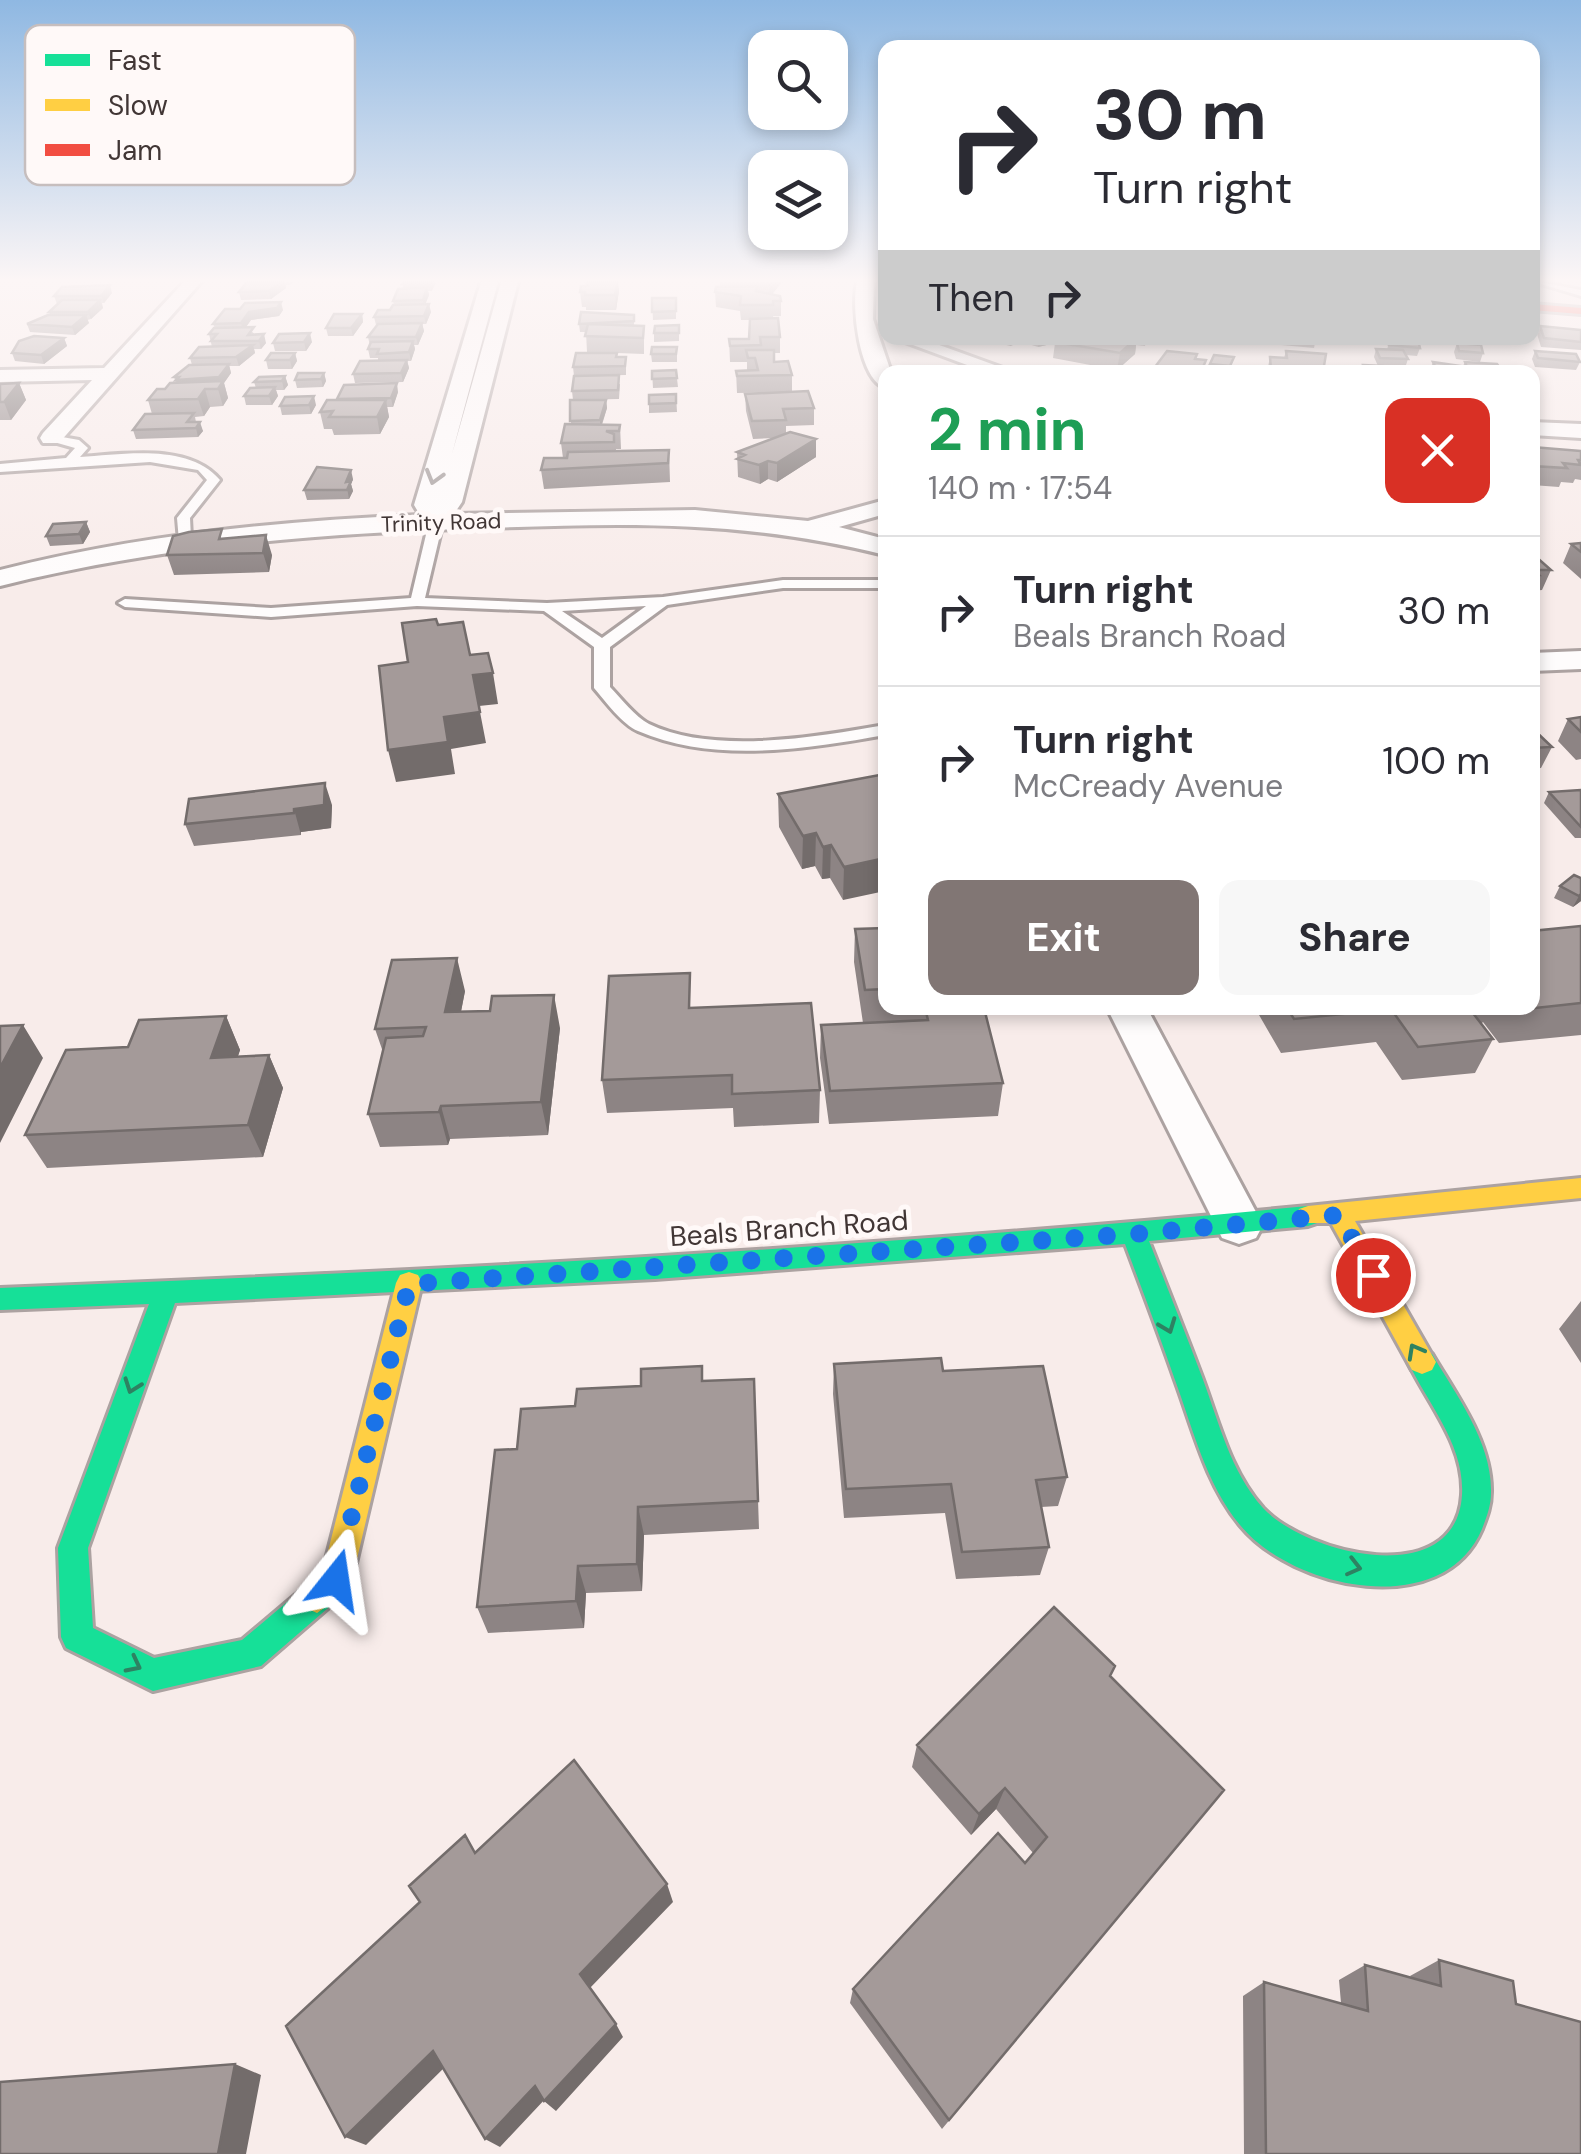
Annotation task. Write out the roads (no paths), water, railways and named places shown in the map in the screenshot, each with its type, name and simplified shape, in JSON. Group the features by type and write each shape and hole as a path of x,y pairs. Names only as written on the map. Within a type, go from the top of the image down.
{"street":[{"path":"52,438 104,383"},
{"path":"461,383 426,505 436,522 450,502 483,383"},
{"path":"1540,428 1581,431"},
{"path":"808,528 878,509"},
{"name":"Trinity Road","path":"0,578 82,557 184,538 283,528 436,522 660,516 808,528 878,545"},
{"path":"1540,662 1581,660"},
{"path":"1132,1015 1239,1226"},
{"name":"Beals Branch Road","path":"0,1299 409,1284 1134,1234 1581,1188"},
{"path":"1134,1234 1219,1460 1241,1502 1268,1533 1302,1552 1365,1571 1424,1568 1459,1543 1476,1510 1474,1466 1458,1427 1339,1215"},
{"path":"166,1295 72,1548 77,1637 152,1675 250,1655 336,1580 409,1284"}],"lane":[{"path":"52,438 75,442 82,448 67,464"},
{"path":"0,468 152,458 204,465 213,475 213,484 183,518 184,538"},
{"path":"416,602 436,522"},
{"path":"125,602 244,614 333,613 416,602 547,607 662,601 783,584 878,584"},
{"path":"602,645 662,601"},
{"path":"547,607 602,645"},
{"path":"602,645 602,688 641,727 712,746 830,740 878,731"}]}
